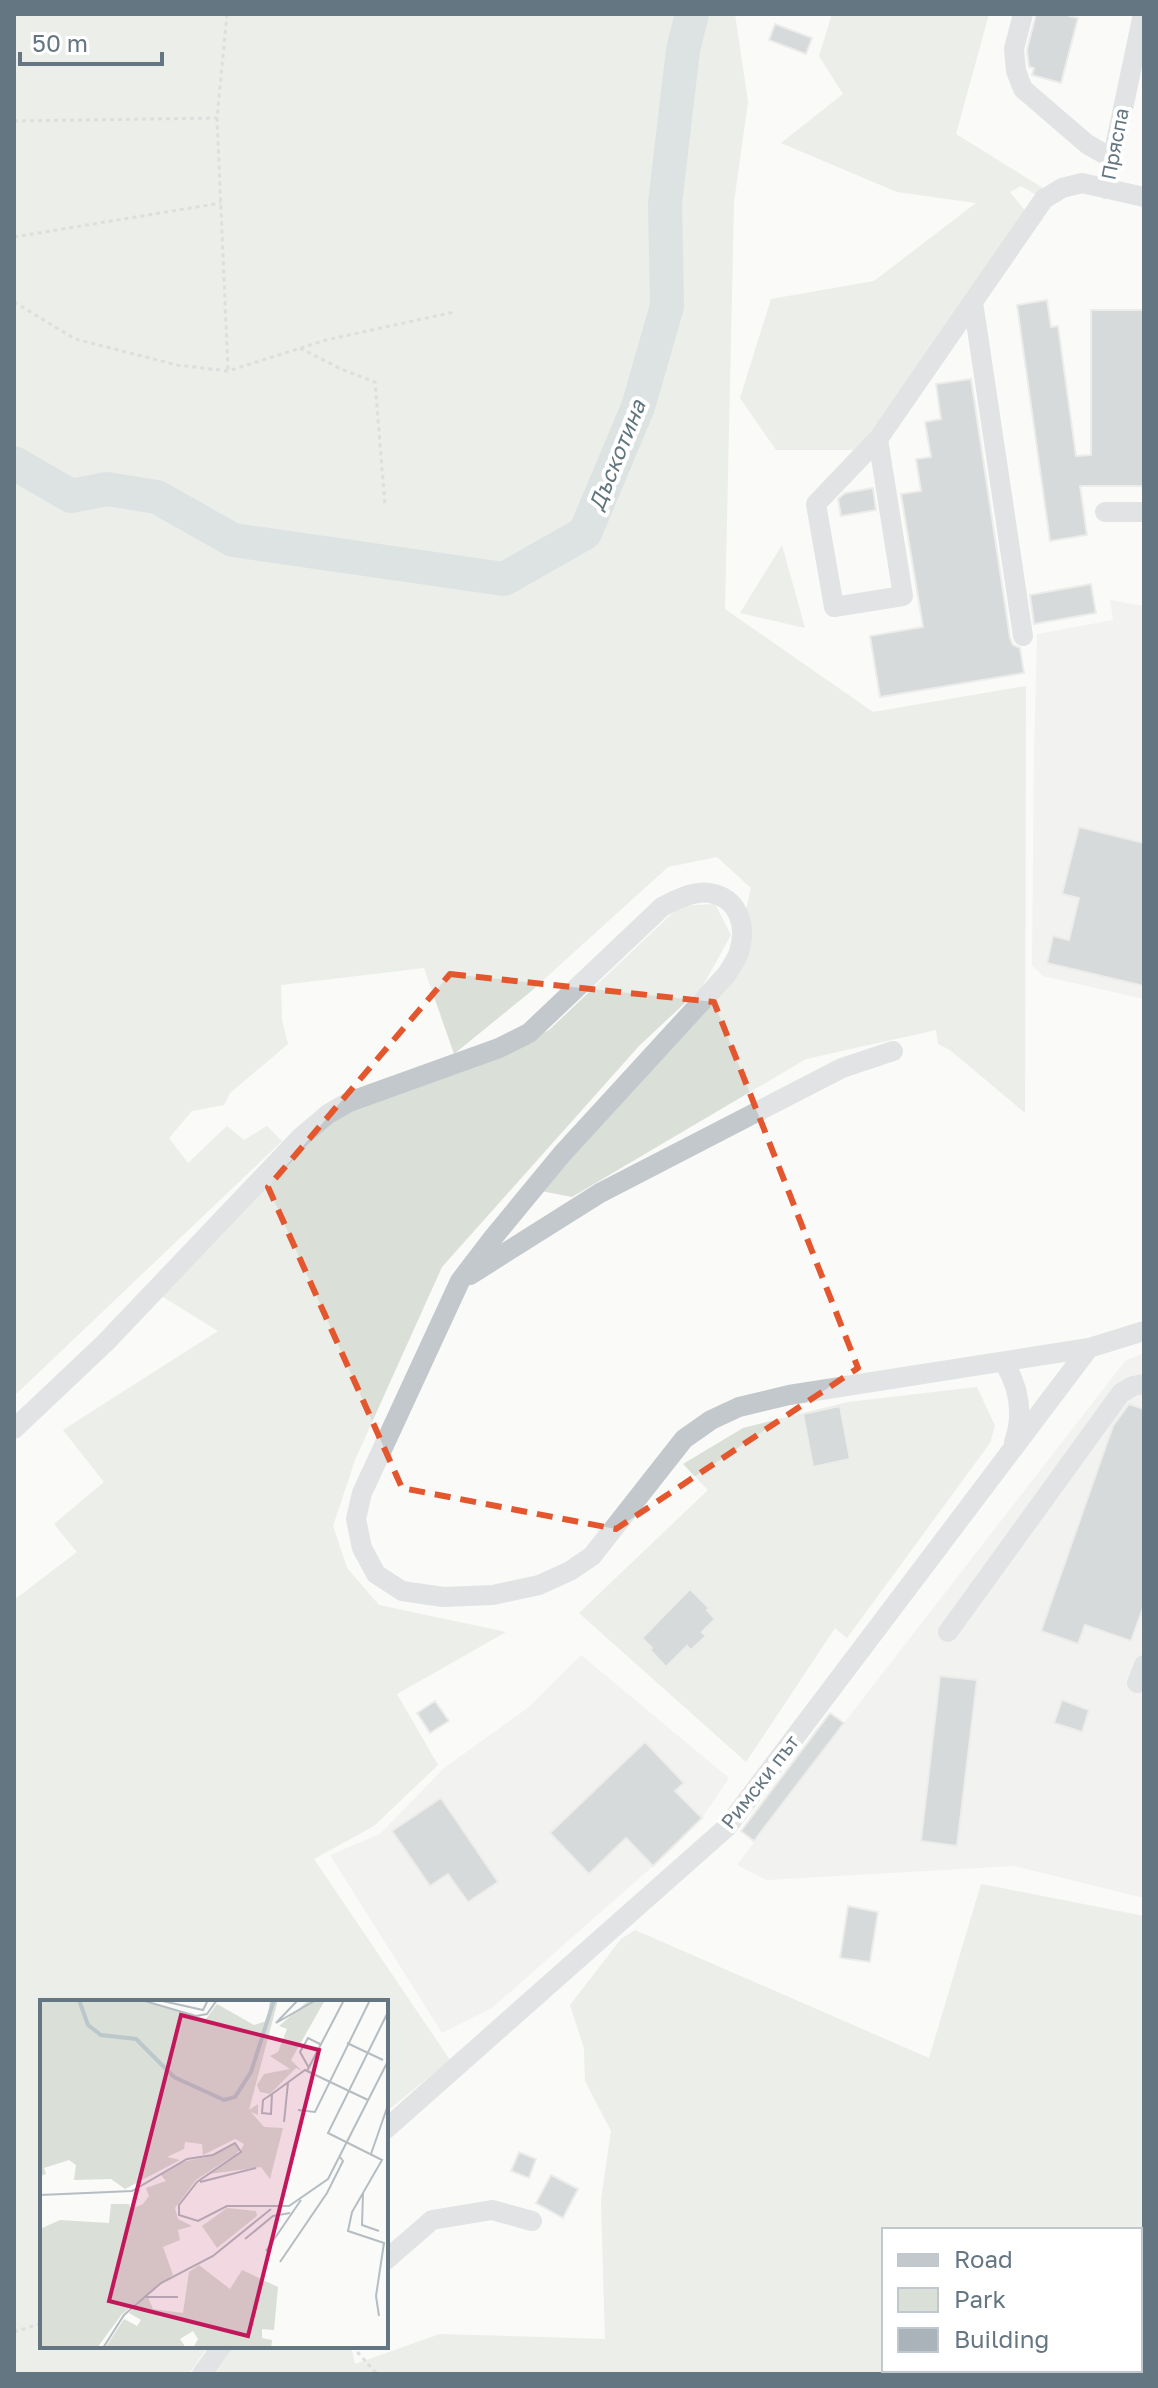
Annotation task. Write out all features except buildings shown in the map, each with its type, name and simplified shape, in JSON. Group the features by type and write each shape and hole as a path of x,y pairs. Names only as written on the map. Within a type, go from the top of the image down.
{"street":[{"path":"1023,14 1014,49 1016,71 1023,89 1087,144 1113,159"},
{"name":"Пряспа","path":"1143,14 1106,189 1144,197"},
{"path":"878,439 903,596 834,607 816,504 878,439 1044,199 1062,188 1082,183 1106,189"},
{"path":"973,302 1023,636"},
{"path":"1105,512 1144,512"},
{"path":"14,1429 105,1343 301,1137 328,1114 349,1102 499,1048 529,1033 662,907 682,897 708,893 726,899 739,913 743,932 739,954 727,974 562,1154 460,1281 362,1493 356,1519 362,1548 376,1574 402,1591 443,1597 493,1595 539,1585 570,1571 592,1556 684,1439 711,1420 739,1407 789,1395 1089,1348 1144,1331"},
{"path":"460,1281 600,1193 842,1068 893,1051"},
{"name":"Римски път","path":"388,2127 727,1827 1089,1348"},
{"name":"Римски път","path":"1004,1362 1015,1382 1020,1408 1020,1422 1011,1451"},
{"path":"948,1632 1121,1393 1144,1384"},
{"path":"388,2258 432,2220 492,2210 532,2221"},
{"path":"202,2374 221,2348"}],"path":[{"path":"227,14 217,118 228,371"},
{"path":"14,121 217,118"},
{"path":"14,237 221,203"},
{"path":"14,302 75,339 177,365 228,371 326,340 454,312"},
{"path":"300,348 375,382 385,505"},
{"path":"14,2332 40,2324"},
{"path":"354,2348 377,2374"}],"highlighted area":[{"path":"450,974 714,1002 858,1368 616,1529 402,1488 268,1187"}],"shaded area":[{"path":"1110,600 1144,606 1144,999 1043,976 1032,965 1037,634 1113,620"},
{"path":"1144,1353 1144,1898 1014,1866 767,1880 737,1865 1125,1361"},
{"path":"581,1655 729,1778 702,1818 653,1866 492,2008 442,2033 330,1855 380,1834 444,1768 529,1707"}],"green space":[{"path":"14,14 735,14 748,102 734,202 725,609 873,712 1026,686 1025,1113 950,1050 938,1044 936,1030 806,1059 572,1197 536,1190 734,962 751,888 717,857 668,867 529,993 454,1054 424,968 281,985 282,1020 288,1044 230,1093 224,1105 192,1111 169,1138 188,1163 227,1126 244,1140 267,1126 282,1141 14,1396"},
{"path":"832,14 989,14 956,134 1062,200 1052,204 1021,186 1010,192 1026,212 862,444 853,450 776,450 740,398 771,299 874,281 976,203 897,192 781,143 843,94 819,56"},
{"path":"782,545 805,628 740,613"},
{"path":"715,904 731,935 702,987 639,1046 442,1267 355,1460 333,1526 347,1568 379,1605 506,1632 397,1694 438,1765 374,1826 314,1859 450,2060 388,2110 388,2000 40,2000 40,2348 207,2348 189,2374 14,2374 14,1600 77,1552 54,1524 104,1482 63,1430 218,1331 155,1292 288,1153 354,1106 489,1060 549,1030 680,906"},
{"path":"977,1387 995,1426 990,1443 847,1638 835,1628 746,1762 579,1613 708,1490 683,1464 743,1428 848,1402"},
{"path":"981,1884 1144,1916 1144,2374 215,2374 233,2348 351,2348 355,2364 440,2334 605,2339 601,2200 611,2131 585,2081 584,2048 570,2005 621,1939 635,1930 929,2058"}],"waterway":[{"name":"Дъскотина","path":"14,463 71,496 107,489 157,497 233,540 504,579 585,533 638,407 667,306 665,203 683,50 692,14"}]}
